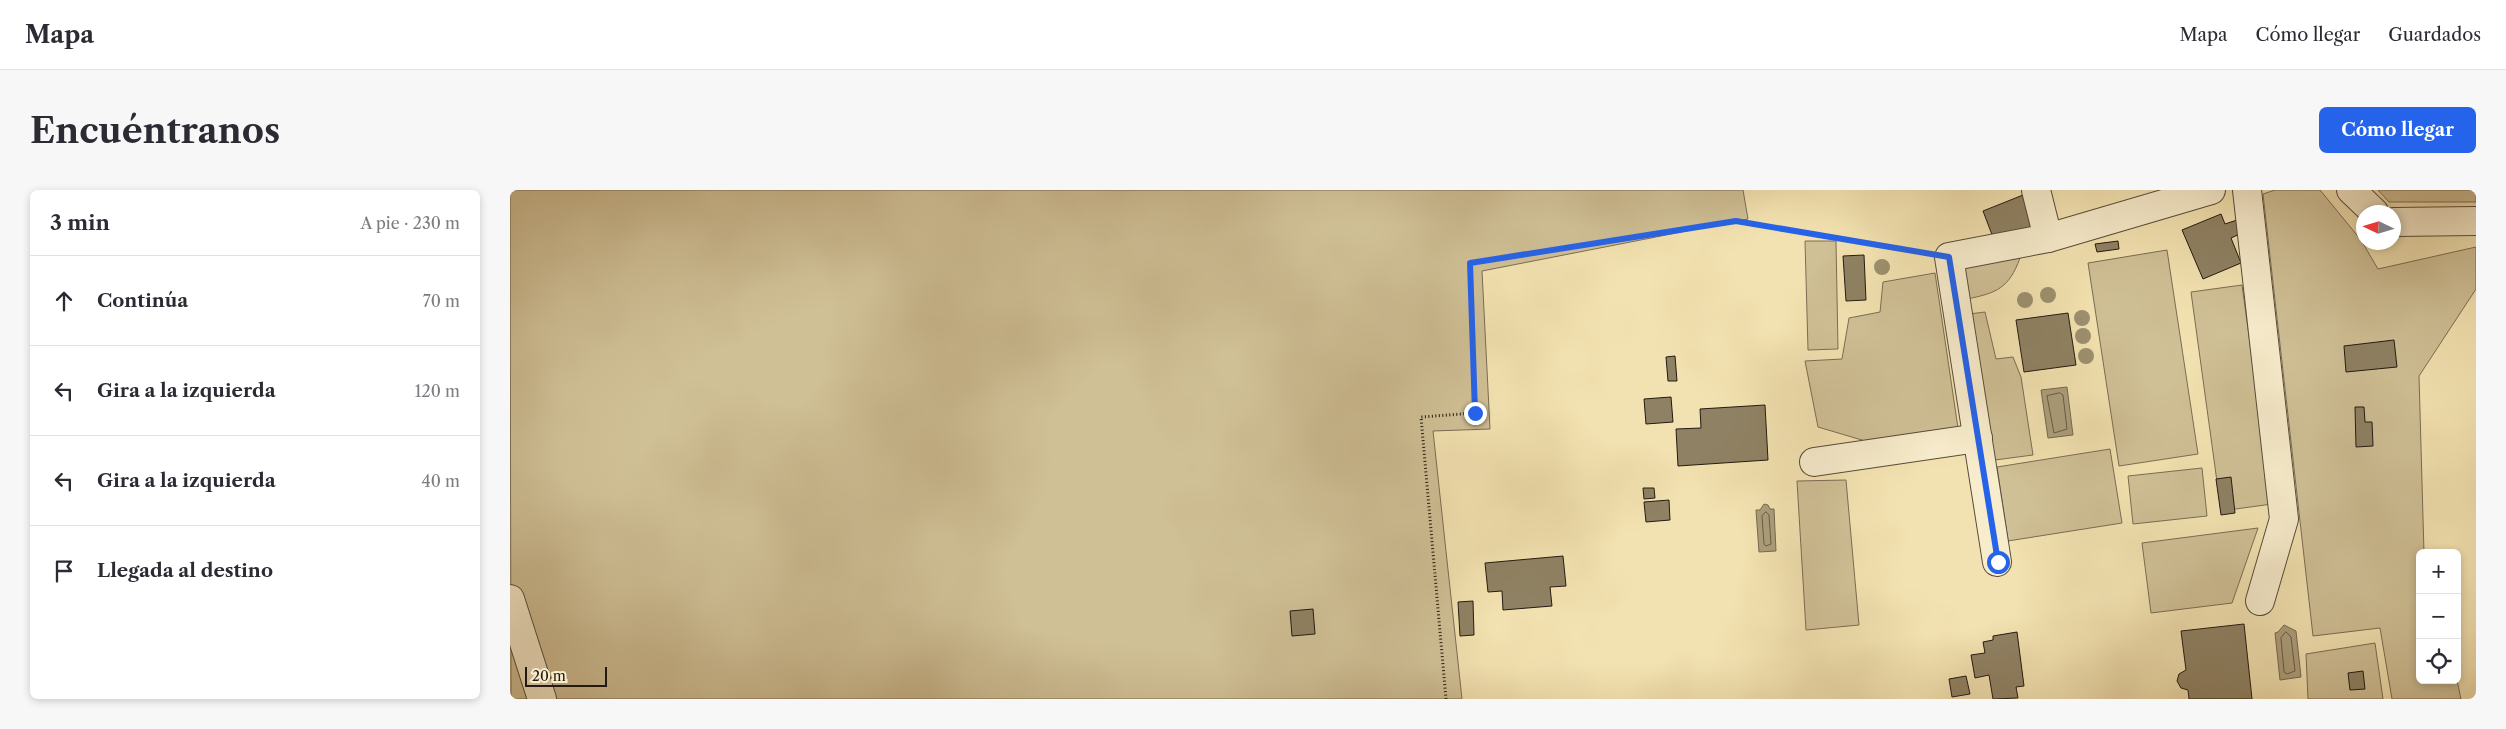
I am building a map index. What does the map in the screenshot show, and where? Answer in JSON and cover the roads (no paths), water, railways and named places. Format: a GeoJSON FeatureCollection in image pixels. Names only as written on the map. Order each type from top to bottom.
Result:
{"type":"FeatureCollection","features":[{"type":"Feature","properties":{"kind":"street"},"geometry":{"type":"LineString","coordinates":[[2036,190],[2048,238]]}},
{"type":"Feature","properties":{"kind":"street"},"geometry":{"type":"LineString","coordinates":[[1998,562],[1949,257],[2048,238],[2211,190]]}},
{"type":"Feature","properties":{"kind":"street"},"geometry":{"type":"LineString","coordinates":[[2247,190],[2284,519],[2260,601]]}},
{"type":"Feature","properties":{"kind":"street"},"geometry":{"type":"LineString","coordinates":[[2351,190],[2367,205]]}},
{"type":"Feature","properties":{"kind":"street"},"geometry":{"type":"LineString","coordinates":[[2401,222],[2476,221]]}},
{"type":"Feature","properties":{"kind":"street"},"geometry":{"type":"LineString","coordinates":[[1814,462],[1978,438]]}},
{"type":"Feature","properties":{"kind":"street"},"geometry":{"type":"LineString","coordinates":[[510,600],[542,699]]}},
{"type":"Feature","properties":{"kind":"water"},"geometry":{"type":"Polygon","coordinates":[[[2067,387],[2073,435],[2048,438],[2041,390],[2067,387]]]}},
{"type":"Feature","properties":{"kind":"water"},"geometry":{"type":"Polygon","coordinates":[[[1764,504],[1768,505],[1770,509],[1774,509],[1776,551],[1759,552],[1756,510],[1760,510],[1764,504]]]}},
{"type":"Feature","properties":{"kind":"water"},"geometry":{"type":"Polygon","coordinates":[[[2284,625],[2296,631],[2301,677],[2280,680],[2275,633],[2284,625]]]}}]}
